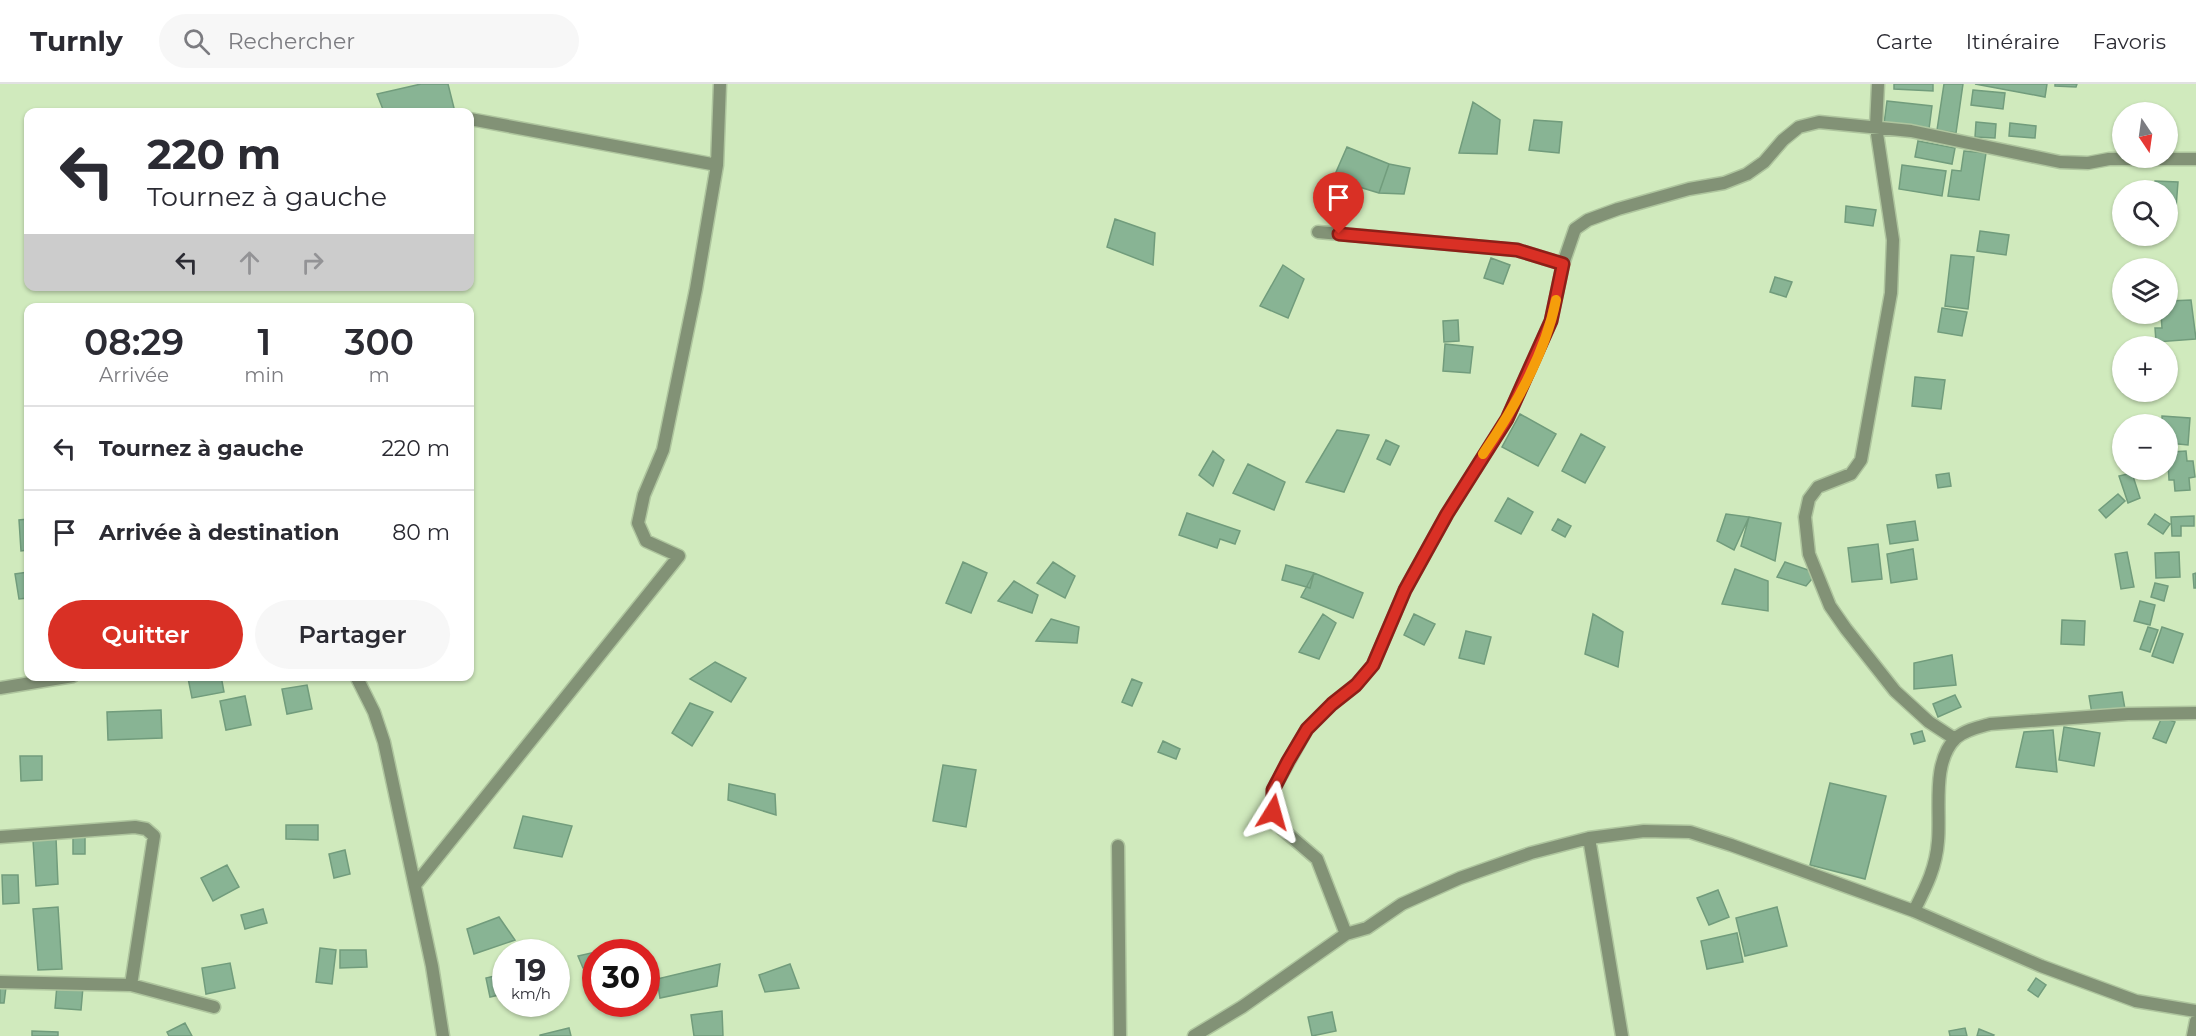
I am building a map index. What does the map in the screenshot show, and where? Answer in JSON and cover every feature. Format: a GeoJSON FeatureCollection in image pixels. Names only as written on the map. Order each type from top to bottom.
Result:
{"type":"FeatureCollection","features":[{"type":"Feature","properties":{"kind":"street"},"geometry":{"type":"LineString","coordinates":[[415,885],[679,555],[646,541],[638,523],[644,495],[663,450],[671,417],[717,165],[720,84]]}},
{"type":"Feature","properties":{"kind":"street"},"geometry":{"type":"LineString","coordinates":[[1878,84],[1876,127],[1893,240],[1891,293],[1861,460],[1851,474],[1818,487],[1809,499],[1805,517],[1806,539],[1809,554],[1830,606],[1846,629],[1896,690],[1929,722],[1955,738]]}},
{"type":"Feature","properties":{"kind":"street"},"geometry":{"type":"LineString","coordinates":[[474,119],[717,165]]}},
{"type":"Feature","properties":{"kind":"street"},"geometry":{"type":"LineString","coordinates":[[1346,934],[1317,859],[1281,828],[1273,812],[1273,790],[1307,729],[1332,704],[1356,685],[1373,665],[1405,590],[1522,389],[1551,321],[1563,264],[1575,229],[1588,220],[1618,209],[1689,189],[1724,183],[1747,174],[1764,162],[1783,140],[1799,127],[1819,122],[1911,130],[2060,162],[2088,163],[2109,159],[2196,159]]}},
{"type":"Feature","properties":{"kind":"street"},"geometry":{"type":"LineString","coordinates":[[1318,232],[1501,248],[1563,264]]}},
{"type":"Feature","properties":{"kind":"street"},"geometry":{"type":"LineString","coordinates":[[0,688],[43,681]]}},
{"type":"Feature","properties":{"kind":"street"},"geometry":{"type":"LineString","coordinates":[[358,681],[374,712],[384,742],[415,885],[443,1036]]}},
{"type":"Feature","properties":{"kind":"street"},"geometry":{"type":"LineString","coordinates":[[1914,911],[1933,874],[1938,840],[1938,807],[1943,761],[1955,738],[1969,730],[1990,724],[2128,714],[2196,713]]}},
{"type":"Feature","properties":{"kind":"street"},"geometry":{"type":"LineString","coordinates":[[0,837],[135,827],[146,829],[154,836],[131,985]]}},
{"type":"Feature","properties":{"kind":"street"},"geometry":{"type":"LineString","coordinates":[[1194,1036],[1242,1007],[1346,934],[1367,928],[1402,904],[1460,878],[1531,853],[1589,838],[1644,831],[1690,832],[1783,862],[1914,911],[2041,966],[2115,993],[2136,1000],[2196,1011]]}},
{"type":"Feature","properties":{"kind":"street"},"geometry":{"type":"LineString","coordinates":[[1589,838],[1622,1036]]}},
{"type":"Feature","properties":{"kind":"street"},"geometry":{"type":"LineString","coordinates":[[1118,846],[1120,1036]]}},
{"type":"Feature","properties":{"kind":"street"},"geometry":{"type":"LineString","coordinates":[[0,982],[131,985],[214,1007]]}},
{"type":"Feature","properties":{"kind":"street"},"geometry":{"type":"LineString","coordinates":[[2193,1036],[2196,1021]]}},
{"type":"Feature","properties":{"kind":"building"},"geometry":{"type":"Polygon","coordinates":[[[421,84],[448,84],[454,108],[382,108],[377,94],[421,84]]]}},
{"type":"Feature","properties":{"kind":"building"},"geometry":{"type":"Polygon","coordinates":[[[1894,84],[1933,84],[1933,91],[1894,89],[1894,84]]]}},
{"type":"Feature","properties":{"kind":"building"},"geometry":{"type":"Polygon","coordinates":[[[1944,84],[1963,84],[1956,133],[1937,130],[1944,84]]]}},
{"type":"Feature","properties":{"kind":"building"},"geometry":{"type":"Polygon","coordinates":[[[1975,84],[2047,84],[2045,97],[1975,84]]]}},
{"type":"Feature","properties":{"kind":"building"},"geometry":{"type":"Polygon","coordinates":[[[2055,84],[2077,84],[2076,87],[2055,86],[2055,84]]]}},
{"type":"Feature","properties":{"kind":"building"},"geometry":{"type":"Polygon","coordinates":[[[1973,90],[2005,93],[2003,109],[1971,105],[1973,90]]]}},
{"type":"Feature","properties":{"kind":"building"},"geometry":{"type":"Polygon","coordinates":[[[1887,101],[1932,106],[1929,129],[1884,124],[1887,101]]]}},
{"type":"Feature","properties":{"kind":"building"},"geometry":{"type":"Polygon","coordinates":[[[1473,102],[1500,120],[1497,154],[1459,153],[1473,102]]]}},
{"type":"Feature","properties":{"kind":"building"},"geometry":{"type":"Polygon","coordinates":[[[1534,120],[1562,122],[1559,153],[1529,150],[1534,120]]]}},
{"type":"Feature","properties":{"kind":"building"},"geometry":{"type":"Polygon","coordinates":[[[1976,122],[1996,124],[1995,138],[1975,137],[1976,122]]]}},
{"type":"Feature","properties":{"kind":"building"},"geometry":{"type":"Polygon","coordinates":[[[2010,123],[2036,126],[2035,138],[2009,136],[2010,123]]]}},
{"type":"Feature","properties":{"kind":"building"},"geometry":{"type":"Polygon","coordinates":[[[1918,141],[1955,148],[1952,164],[1915,157],[1918,141]]]}},
{"type":"Feature","properties":{"kind":"building"},"geometry":{"type":"Polygon","coordinates":[[[1347,147],[1389,164],[1379,193],[1333,179],[1347,147]]]}},
{"type":"Feature","properties":{"kind":"building"},"geometry":{"type":"Polygon","coordinates":[[[1964,151],[1986,153],[1979,200],[1948,196],[1952,170],[1961,171],[1964,151]]]}},
{"type":"Feature","properties":{"kind":"building"},"geometry":{"type":"Polygon","coordinates":[[[1389,164],[1410,168],[1404,194],[1379,193],[1389,164]]]}},
{"type":"Feature","properties":{"kind":"building"},"geometry":{"type":"Polygon","coordinates":[[[1902,165],[1946,171],[1942,196],[1899,189],[1902,165]]]}},
{"type":"Feature","properties":{"kind":"building"},"geometry":{"type":"Polygon","coordinates":[[[1846,206],[1876,210],[1873,226],[1845,222],[1846,206]]]}},
{"type":"Feature","properties":{"kind":"building"},"geometry":{"type":"Polygon","coordinates":[[[1115,219],[1155,233],[1153,265],[1107,247],[1115,219]]]}},
{"type":"Feature","properties":{"kind":"building"},"geometry":{"type":"Polygon","coordinates":[[[1980,231],[2009,235],[2006,255],[1977,251],[1980,231]]]}},
{"type":"Feature","properties":{"kind":"building"},"geometry":{"type":"Polygon","coordinates":[[[1951,255],[1974,257],[1968,309],[1945,306],[1951,255]]]}},
{"type":"Feature","properties":{"kind":"building"},"geometry":{"type":"Polygon","coordinates":[[[1491,258],[1510,265],[1503,284],[1484,278],[1491,258]]]}},
{"type":"Feature","properties":{"kind":"building"},"geometry":{"type":"Polygon","coordinates":[[[1283,265],[1304,279],[1288,318],[1260,306],[1283,265]]]}},
{"type":"Feature","properties":{"kind":"building"},"geometry":{"type":"Polygon","coordinates":[[[1775,277],[1792,282],[1786,297],[1770,292],[1775,277]]]}},
{"type":"Feature","properties":{"kind":"building"},"geometry":{"type":"Polygon","coordinates":[[[2191,300],[2196,339],[2178,340],[2178,336],[2156,336],[2155,328],[2162,328],[2162,324],[2178,324],[2178,301],[2191,300]]]}},
{"type":"Feature","properties":{"kind":"building"},"geometry":{"type":"Polygon","coordinates":[[[1942,308],[1967,312],[1962,336],[1938,332],[1942,308]]]}},
{"type":"Feature","properties":{"kind":"building"},"geometry":{"type":"Polygon","coordinates":[[[1458,320],[1459,341],[1444,342],[1443,321],[1458,320]]]}},
{"type":"Feature","properties":{"kind":"building"},"geometry":{"type":"Polygon","coordinates":[[[1445,344],[1473,347],[1470,373],[1443,371],[1445,344]]]}},
{"type":"Feature","properties":{"kind":"building"},"geometry":{"type":"Polygon","coordinates":[[[1915,377],[1945,380],[1941,409],[1912,406],[1915,377]]]}},
{"type":"Feature","properties":{"kind":"building"},"geometry":{"type":"Polygon","coordinates":[[[1520,414],[1556,434],[1538,466],[1502,447],[1520,414]]]}},
{"type":"Feature","properties":{"kind":"building"},"geometry":{"type":"Polygon","coordinates":[[[2178,417],[2190,418],[2188,445],[2178,444],[2178,417]]]}},
{"type":"Feature","properties":{"kind":"building"},"geometry":{"type":"Polygon","coordinates":[[[1337,430],[1369,435],[1344,492],[1306,482],[1337,430]]]}},
{"type":"Feature","properties":{"kind":"building"},"geometry":{"type":"Polygon","coordinates":[[[1581,434],[1605,447],[1585,483],[1562,471],[1581,434]]]}},
{"type":"Feature","properties":{"kind":"building"},"geometry":{"type":"Polygon","coordinates":[[[1386,440],[1399,446],[1390,465],[1377,459],[1386,440]]]}},
{"type":"Feature","properties":{"kind":"building"},"geometry":{"type":"Polygon","coordinates":[[[1213,451],[1224,460],[1213,486],[1199,475],[1213,451]]]}},
{"type":"Feature","properties":{"kind":"building"},"geometry":{"type":"Polygon","coordinates":[[[2186,451],[2187,461],[2193,461],[2195,477],[2189,478],[2190,490],[2175,491],[2174,480],[2178,480],[2178,452],[2186,451]]]}},
{"type":"Feature","properties":{"kind":"building"},"geometry":{"type":"Polygon","coordinates":[[[1248,464],[1285,482],[1274,510],[1233,493],[1248,464]]]}},
{"type":"Feature","properties":{"kind":"building"},"geometry":{"type":"Polygon","coordinates":[[[1949,473],[1951,486],[1938,488],[1936,475],[1949,473]]]}},
{"type":"Feature","properties":{"kind":"building"},"geometry":{"type":"Polygon","coordinates":[[[2120,480],[2134,480],[2140,498],[2128,503],[2120,480]]]}},
{"type":"Feature","properties":{"kind":"building"},"geometry":{"type":"Polygon","coordinates":[[[2118,494],[2125,501],[2106,518],[2099,510],[2118,494]]]}},
{"type":"Feature","properties":{"kind":"building"},"geometry":{"type":"Polygon","coordinates":[[[1508,498],[1533,512],[1521,534],[1495,521],[1508,498]]]}},
{"type":"Feature","properties":{"kind":"building"},"geometry":{"type":"Polygon","coordinates":[[[1187,513],[1240,531],[1235,544],[1220,539],[1217,548],[1179,535],[1187,513]]]}},
{"type":"Feature","properties":{"kind":"building"},"geometry":{"type":"Polygon","coordinates":[[[1726,514],[1749,517],[1734,550],[1717,541],[1726,514]]]}},
{"type":"Feature","properties":{"kind":"building"},"geometry":{"type":"Polygon","coordinates":[[[2155,514],[2170,524],[2163,534],[2148,524],[2155,514]]]}},
{"type":"Feature","properties":{"kind":"building"},"geometry":{"type":"Polygon","coordinates":[[[2194,516],[2194,526],[2181,526],[2181,536],[2172,536],[2171,517],[2194,516]]]}},
{"type":"Feature","properties":{"kind":"building"},"geometry":{"type":"Polygon","coordinates":[[[1749,517],[1781,523],[1775,561],[1741,546],[1749,517]]]}},
{"type":"Feature","properties":{"kind":"building"},"geometry":{"type":"Polygon","coordinates":[[[24,519],[24,551],[21,551],[19,520],[24,519]]]}},
{"type":"Feature","properties":{"kind":"building"},"geometry":{"type":"Polygon","coordinates":[[[1558,519],[1571,526],[1565,537],[1552,530],[1558,519]]]}},
{"type":"Feature","properties":{"kind":"building"},"geometry":{"type":"Polygon","coordinates":[[[1915,521],[1918,540],[1890,544],[1887,525],[1915,521]]]}},
{"type":"Feature","properties":{"kind":"building"},"geometry":{"type":"Polygon","coordinates":[[[1878,544],[1882,579],[1852,582],[1848,548],[1878,544]]]}},
{"type":"Feature","properties":{"kind":"building"},"geometry":{"type":"Polygon","coordinates":[[[1913,549],[1917,579],[1891,583],[1887,554],[1913,549]]]}},
{"type":"Feature","properties":{"kind":"building"},"geometry":{"type":"Polygon","coordinates":[[[2127,552],[2134,587],[2121,589],[2115,554],[2127,552]]]}},
{"type":"Feature","properties":{"kind":"building"},"geometry":{"type":"Polygon","coordinates":[[[2179,552],[2180,577],[2156,578],[2155,553],[2179,552]]]}},
{"type":"Feature","properties":{"kind":"building"},"geometry":{"type":"Polygon","coordinates":[[[963,562],[987,573],[971,613],[946,603],[963,562]]]}},
{"type":"Feature","properties":{"kind":"building"},"geometry":{"type":"Polygon","coordinates":[[[1053,562],[1075,576],[1065,598],[1037,583],[1053,562]]]}},
{"type":"Feature","properties":{"kind":"building"},"geometry":{"type":"Polygon","coordinates":[[[1785,562],[1817,573],[1806,586],[1777,577],[1785,562]]]}},
{"type":"Feature","properties":{"kind":"building"},"geometry":{"type":"Polygon","coordinates":[[[1286,565],[1314,573],[1310,588],[1282,580],[1286,565]]]}},
{"type":"Feature","properties":{"kind":"building"},"geometry":{"type":"Polygon","coordinates":[[[1735,569],[1768,581],[1768,611],[1722,604],[1735,569]]]}},
{"type":"Feature","properties":{"kind":"building"},"geometry":{"type":"Polygon","coordinates":[[[24,573],[24,598],[19,599],[15,574],[24,573]]]}},
{"type":"Feature","properties":{"kind":"building"},"geometry":{"type":"Polygon","coordinates":[[[1314,573],[1363,593],[1353,618],[1301,597],[1314,573]]]}},
{"type":"Feature","properties":{"kind":"building"},"geometry":{"type":"Polygon","coordinates":[[[2196,573],[2196,588],[2194,588],[2193,574],[2196,573]]]}},
{"type":"Feature","properties":{"kind":"building"},"geometry":{"type":"Polygon","coordinates":[[[1014,581],[1038,595],[1032,613],[998,601],[1014,581]]]}},
{"type":"Feature","properties":{"kind":"building"},"geometry":{"type":"Polygon","coordinates":[[[2155,583],[2168,586],[2164,601],[2151,597],[2155,583]]]}},
{"type":"Feature","properties":{"kind":"building"},"geometry":{"type":"Polygon","coordinates":[[[2140,601],[2155,605],[2150,625],[2134,621],[2140,601]]]}},
{"type":"Feature","properties":{"kind":"building"},"geometry":{"type":"Polygon","coordinates":[[[1323,614],[1336,623],[1319,659],[1299,652],[1323,614]]]}},
{"type":"Feature","properties":{"kind":"building"},"geometry":{"type":"Polygon","coordinates":[[[1414,614],[1435,624],[1424,645],[1404,635],[1414,614]]]}},
{"type":"Feature","properties":{"kind":"building"},"geometry":{"type":"Polygon","coordinates":[[[1593,614],[1623,632],[1618,667],[1585,654],[1593,614]]]}},
{"type":"Feature","properties":{"kind":"building"},"geometry":{"type":"Polygon","coordinates":[[[1051,619],[1079,627],[1077,643],[1036,641],[1051,619]]]}},
{"type":"Feature","properties":{"kind":"building"},"geometry":{"type":"Polygon","coordinates":[[[2062,620],[2085,621],[2084,645],[2061,644],[2062,620]]]}},
{"type":"Feature","properties":{"kind":"building"},"geometry":{"type":"Polygon","coordinates":[[[2148,627],[2158,630],[2150,652],[2140,649],[2148,627]]]}},
{"type":"Feature","properties":{"kind":"building"},"geometry":{"type":"Polygon","coordinates":[[[2162,627],[2183,634],[2173,663],[2152,656],[2162,627]]]}},
{"type":"Feature","properties":{"kind":"building"},"geometry":{"type":"Polygon","coordinates":[[[1466,631],[1491,637],[1484,664],[1459,658],[1466,631]]]}},
{"type":"Feature","properties":{"kind":"building"},"geometry":{"type":"Polygon","coordinates":[[[1952,655],[1956,685],[1914,689],[1914,663],[1952,655]]]}},
{"type":"Feature","properties":{"kind":"building"},"geometry":{"type":"Polygon","coordinates":[[[715,662],[746,678],[731,702],[690,679],[715,662]]]}},
{"type":"Feature","properties":{"kind":"building"},"geometry":{"type":"Polygon","coordinates":[[[1132,679],[1142,683],[1132,706],[1122,702],[1132,679]]]}},
{"type":"Feature","properties":{"kind":"building"},"geometry":{"type":"Polygon","coordinates":[[[189,681],[222,681],[224,692],[192,698],[189,681]]]}},
{"type":"Feature","properties":{"kind":"building"},"geometry":{"type":"Polygon","coordinates":[[[307,685],[312,709],[287,714],[282,689],[307,685]]]}},
{"type":"Feature","properties":{"kind":"building"},"geometry":{"type":"Polygon","coordinates":[[[2122,692],[2125,709],[2092,714],[2089,696],[2122,692]]]}},
{"type":"Feature","properties":{"kind":"building"},"geometry":{"type":"Polygon","coordinates":[[[1955,695],[1961,707],[1938,717],[1933,704],[1955,695]]]}},
{"type":"Feature","properties":{"kind":"building"},"geometry":{"type":"Polygon","coordinates":[[[245,696],[251,725],[226,730],[220,701],[245,696]]]}},
{"type":"Feature","properties":{"kind":"building"},"geometry":{"type":"Polygon","coordinates":[[[690,703],[713,712],[692,746],[672,733],[690,703]]]}},
{"type":"Feature","properties":{"kind":"building"},"geometry":{"type":"Polygon","coordinates":[[[161,710],[162,738],[108,740],[107,712],[161,710]]]}},
{"type":"Feature","properties":{"kind":"building"},"geometry":{"type":"Polygon","coordinates":[[[2162,717],[2175,722],[2166,743],[2153,738],[2162,717]]]}},
{"type":"Feature","properties":{"kind":"building"},"geometry":{"type":"Polygon","coordinates":[[[2064,727],[2100,733],[2094,766],[2059,760],[2064,727]]]}},
{"type":"Feature","properties":{"kind":"building"},"geometry":{"type":"Polygon","coordinates":[[[2053,730],[2057,772],[2016,767],[2024,732],[2053,730]]]}},
{"type":"Feature","properties":{"kind":"building"},"geometry":{"type":"Polygon","coordinates":[[[1922,731],[1925,741],[1914,744],[1911,734],[1922,731]]]}},
{"type":"Feature","properties":{"kind":"building"},"geometry":{"type":"Polygon","coordinates":[[[1163,741],[1180,749],[1176,759],[1158,752],[1163,741]]]}},
{"type":"Feature","properties":{"kind":"building"},"geometry":{"type":"Polygon","coordinates":[[[20,756],[42,756],[42,780],[21,781],[20,756]]]}},
{"type":"Feature","properties":{"kind":"building"},"geometry":{"type":"Polygon","coordinates":[[[943,765],[976,770],[966,827],[933,821],[943,765]]]}},
{"type":"Feature","properties":{"kind":"building"},"geometry":{"type":"Polygon","coordinates":[[[1830,783],[1886,796],[1865,879],[1810,865],[1830,783]]]}},
{"type":"Feature","properties":{"kind":"building"},"geometry":{"type":"Polygon","coordinates":[[[729,784],[775,794],[776,815],[728,800],[729,784]]]}},
{"type":"Feature","properties":{"kind":"building"},"geometry":{"type":"Polygon","coordinates":[[[523,816],[572,826],[562,857],[514,848],[523,816]]]}},
{"type":"Feature","properties":{"kind":"building"},"geometry":{"type":"Polygon","coordinates":[[[286,825],[318,825],[318,840],[286,839],[286,825]]]}},
{"type":"Feature","properties":{"kind":"building"},"geometry":{"type":"Polygon","coordinates":[[[85,834],[85,854],[73,854],[73,835],[85,834]]]}},
{"type":"Feature","properties":{"kind":"building"},"geometry":{"type":"Polygon","coordinates":[[[56,838],[58,884],[36,886],[33,840],[56,838]]]}},
{"type":"Feature","properties":{"kind":"building"},"geometry":{"type":"Polygon","coordinates":[[[345,850],[350,874],[334,878],[329,854],[345,850]]]}},
{"type":"Feature","properties":{"kind":"building"},"geometry":{"type":"Polygon","coordinates":[[[227,865],[239,887],[213,901],[201,878],[227,865]]]}},
{"type":"Feature","properties":{"kind":"building"},"geometry":{"type":"Polygon","coordinates":[[[2,875],[18,875],[19,903],[3,904],[2,875]]]}},
{"type":"Feature","properties":{"kind":"building"},"geometry":{"type":"Polygon","coordinates":[[[1718,890],[1729,917],[1709,925],[1697,898],[1718,890]]]}},
{"type":"Feature","properties":{"kind":"building"},"geometry":{"type":"Polygon","coordinates":[[[58,907],[62,969],[38,970],[33,909],[58,907]]]}},
{"type":"Feature","properties":{"kind":"building"},"geometry":{"type":"Polygon","coordinates":[[[1777,907],[1787,946],[1745,956],[1736,918],[1777,907]]]}},
{"type":"Feature","properties":{"kind":"building"},"geometry":{"type":"Polygon","coordinates":[[[263,909],[267,923],[245,929],[241,915],[263,909]]]}},
{"type":"Feature","properties":{"kind":"building"},"geometry":{"type":"Polygon","coordinates":[[[499,917],[514,939],[492,939],[492,948],[474,954],[467,929],[499,917]]]}},
{"type":"Feature","properties":{"kind":"building"},"geometry":{"type":"Polygon","coordinates":[[[1737,933],[1743,962],[1707,969],[1701,941],[1737,933]]]}},
{"type":"Feature","properties":{"kind":"building"},"geometry":{"type":"Polygon","coordinates":[[[320,948],[336,950],[332,984],[316,982],[320,948]]]}},
{"type":"Feature","properties":{"kind":"building"},"geometry":{"type":"Polygon","coordinates":[[[340,950],[366,950],[367,967],[340,968],[340,950]]]}},
{"type":"Feature","properties":{"kind":"building"},"geometry":{"type":"Polygon","coordinates":[[[230,963],[235,988],[206,994],[202,968],[230,963]]]}},
{"type":"Feature","properties":{"kind":"building"},"geometry":{"type":"Polygon","coordinates":[[[720,964],[717,986],[660,998],[660,978],[720,964]]]}},
{"type":"Feature","properties":{"kind":"building"},"geometry":{"type":"Polygon","coordinates":[[[790,964],[799,988],[765,992],[759,975],[790,964]]]}},
{"type":"Feature","properties":{"kind":"building"},"geometry":{"type":"Polygon","coordinates":[[[492,977],[492,997],[490,997],[486,978],[492,977]]]}},
{"type":"Feature","properties":{"kind":"building"},"geometry":{"type":"Polygon","coordinates":[[[2036,978],[2046,985],[2038,997],[2028,990],[2036,978]]]}},
{"type":"Feature","properties":{"kind":"building"},"geometry":{"type":"Polygon","coordinates":[[[57,985],[83,987],[81,1010],[55,1008],[57,985]]]}},
{"type":"Feature","properties":{"kind":"building"},"geometry":{"type":"Polygon","coordinates":[[[0,987],[6,987],[4,1003],[0,1003],[0,987]]]}},
{"type":"Feature","properties":{"kind":"building"},"geometry":{"type":"Polygon","coordinates":[[[722,1011],[723,1036],[694,1036],[691,1015],[722,1011]]]}},
{"type":"Feature","properties":{"kind":"building"},"geometry":{"type":"Polygon","coordinates":[[[1332,1012],[1336,1031],[1312,1036],[1308,1017],[1332,1012]]]}},
{"type":"Feature","properties":{"kind":"building"},"geometry":{"type":"Polygon","coordinates":[[[185,1023],[192,1036],[169,1036],[167,1032],[185,1023]]]}},
{"type":"Feature","properties":{"kind":"building"},"geometry":{"type":"Polygon","coordinates":[[[569,1028],[571,1036],[540,1036],[540,1035],[569,1028]]]}},
{"type":"Feature","properties":{"kind":"building"},"geometry":{"type":"Polygon","coordinates":[[[1965,1028],[1967,1036],[1950,1036],[1949,1031],[1965,1028]]]}},
{"type":"Feature","properties":{"kind":"building"},"geometry":{"type":"Polygon","coordinates":[[[1979,1029],[1994,1035],[1977,1036],[1979,1029]]]}},
{"type":"Feature","properties":{"kind":"building"},"geometry":{"type":"Polygon","coordinates":[[[32,1031],[58,1032],[58,1036],[32,1036],[32,1031]]]}},
{"type":"Feature","properties":{"kind":"slow traffic"},"geometry":{"type":"LineString","coordinates":[[1483,454],[1507,419],[1522,389],[1551,321],[1556,300]]}},
{"type":"Feature","properties":{"kind":"route"},"geometry":{"type":"LineString","coordinates":[[1273,812],[1273,790],[1307,729],[1332,704],[1356,685],[1373,665],[1405,590],[1447,514],[1507,419],[1551,321],[1563,264],[1517,250],[1339,234]]}}]}
